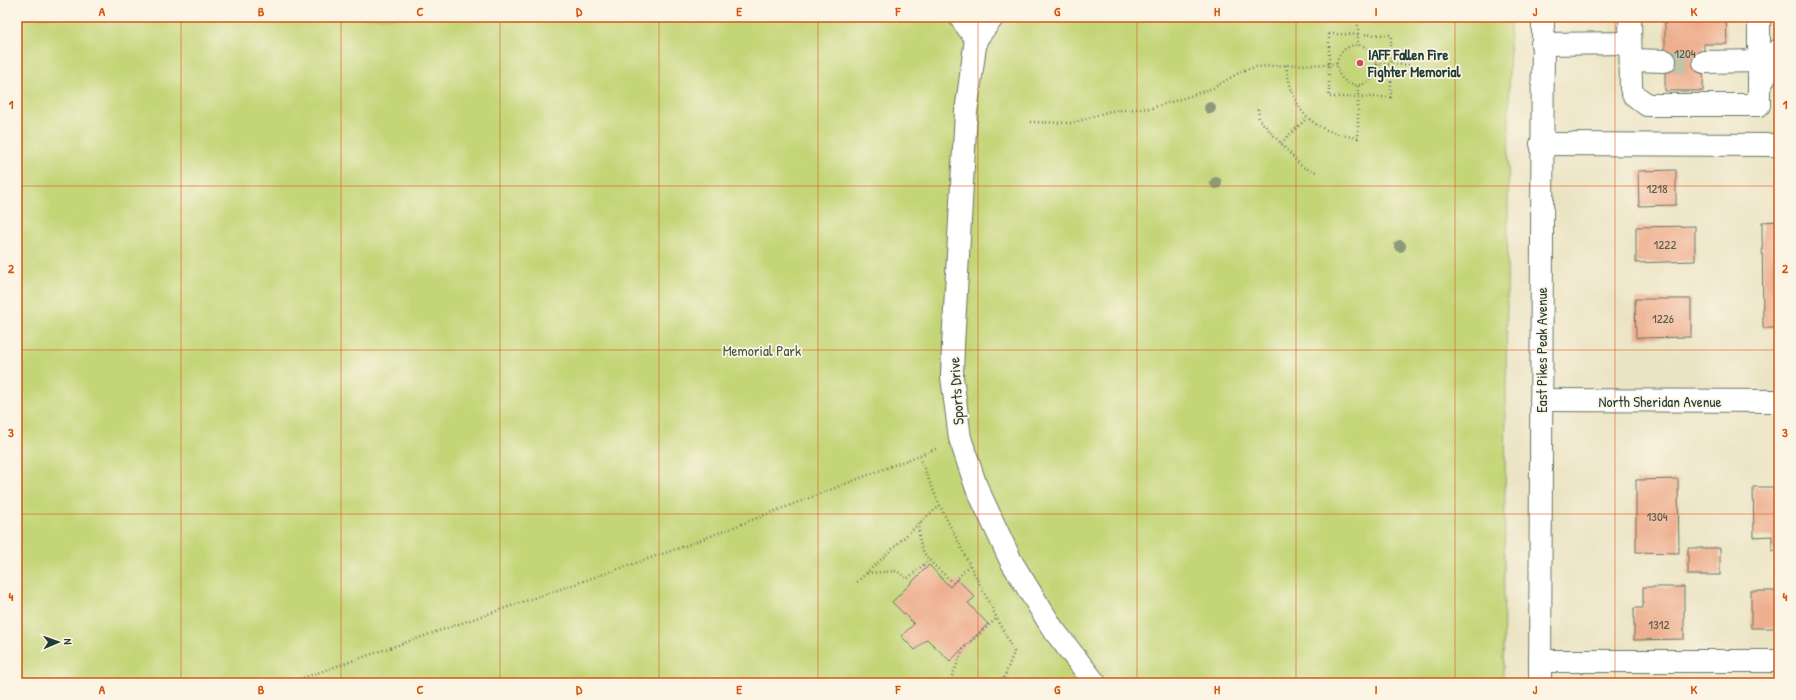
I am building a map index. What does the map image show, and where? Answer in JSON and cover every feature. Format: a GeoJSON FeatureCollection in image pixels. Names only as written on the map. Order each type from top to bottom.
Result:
{"type":"FeatureCollection","features":[{"type":"Feature","properties":{"kind":"street"},"geometry":{"type":"LineString","coordinates":[[960,17],[976,39]]}},
{"type":"Feature","properties":{"kind":"street","name":"Sports Drive"},"geometry":{"type":"LineString","coordinates":[[993,17],[976,39],[966,112],[952,377],[960,438],[976,486],[1011,561],[1053,630],[1095,683]]}},
{"type":"Feature","properties":{"kind":"street","name":"East Pikes Peak Avenue"},"geometry":{"type":"LineString","coordinates":[[1540,683],[1542,17]]}},
{"type":"Feature","properties":{"kind":"street"},"geometry":{"type":"LineString","coordinates":[[1630,17],[1630,52],[1633,94],[1647,105],[1759,105],[1759,17]]}},
{"type":"Feature","properties":{"kind":"street"},"geometry":{"type":"LineString","coordinates":[[1542,44],[1630,52],[1665,61]]}},
{"type":"Feature","properties":{"kind":"street"},"geometry":{"type":"LineString","coordinates":[[1759,87],[1779,50]]}},
{"type":"Feature","properties":{"kind":"street"},"geometry":{"type":"LineString","coordinates":[[1704,62],[1759,61]]}},
{"type":"Feature","properties":{"kind":"street"},"geometry":{"type":"LineString","coordinates":[[1541,144],[1779,145]]}},
{"type":"Feature","properties":{"kind":"street","name":"North Sheridan Avenue"},"geometry":{"type":"LineString","coordinates":[[1541,400],[1779,401]]}},
{"type":"Feature","properties":{"kind":"street"},"geometry":{"type":"LineString","coordinates":[[1540,661],[1779,661]]}},
{"type":"Feature","properties":{"kind":"path"},"geometry":{"type":"LineString","coordinates":[[1358,17],[1358,45]]}},
{"type":"Feature","properties":{"kind":"path"},"geometry":{"type":"LineString","coordinates":[[1329,34],[1391,35],[1391,97],[1329,97],[1328,64],[1329,34]]}},
{"type":"Feature","properties":{"kind":"path"},"geometry":{"type":"LineString","coordinates":[[1353,45],[1358,45],[1371,51],[1374,55],[1376,64],[1371,78],[1367,82],[1358,85],[1347,83],[1343,79],[1337,70],[1337,64],[1343,50],[1353,45]]}},
{"type":"Feature","properties":{"kind":"path"},"geometry":{"type":"LineString","coordinates":[[1030,122],[1072,123],[1110,111],[1151,108],[1213,88],[1242,71],[1255,67],[1286,64],[1337,64]]}},
{"type":"Feature","properties":{"kind":"path"},"geometry":{"type":"LineString","coordinates":[[1286,64],[1289,87],[1297,104],[1307,118],[1325,129],[1342,136],[1358,138],[1358,85]]}},
{"type":"Feature","properties":{"kind":"path"},"geometry":{"type":"LineString","coordinates":[[1376,64],[1410,65]]}},
{"type":"Feature","properties":{"kind":"path"},"geometry":{"type":"LineString","coordinates":[[1258,109],[1259,119],[1302,167],[1316,172]]}},
{"type":"Feature","properties":{"kind":"path"},"geometry":{"type":"LineString","coordinates":[[1281,143],[1307,118]]}},
{"type":"Feature","properties":{"kind":"path"},"geometry":{"type":"LineString","coordinates":[[288,683],[685,546],[919,457],[960,438]]}},
{"type":"Feature","properties":{"kind":"path"},"geometry":{"type":"LineString","coordinates":[[919,457],[940,506],[1014,652],[1002,683]]}},
{"type":"Feature","properties":{"kind":"path"},"geometry":{"type":"LineString","coordinates":[[857,582],[940,506]]}},
{"type":"Feature","properties":{"kind":"path"},"geometry":{"type":"LineString","coordinates":[[920,523],[918,533],[920,545],[929,560],[954,583],[969,565]]}},
{"type":"Feature","properties":{"kind":"path"},"geometry":{"type":"LineString","coordinates":[[866,573],[897,571],[907,578],[929,560]]}},
{"type":"Feature","properties":{"kind":"path"},"geometry":{"type":"LineString","coordinates":[[952,676],[964,648],[997,618]]}},
{"type":"Feature","properties":{"kind":"green space","name":"Memorial Park"},"geometry":{"type":"Polygon","coordinates":[[[17,17],[1510,17],[1503,683],[17,683],[17,17]]]}},
{"type":"Feature","properties":{"kind":"building"},"geometry":{"type":"Polygon","coordinates":[[[1665,17],[1726,17],[1727,44],[1704,44],[1703,91],[1665,91],[1665,17]]]}},
{"type":"Feature","properties":{"kind":"building"},"geometry":{"type":"Polygon","coordinates":[[[1769,17],[1779,17],[1779,42],[1769,42],[1769,17]]]}},
{"type":"Feature","properties":{"kind":"building"},"geometry":{"type":"Polygon","coordinates":[[[1676,170],[1676,205],[1639,206],[1638,171],[1676,170]]]}},
{"type":"Feature","properties":{"kind":"building"},"geometry":{"type":"Polygon","coordinates":[[[1779,221],[1779,328],[1763,328],[1762,222],[1779,221]]]}},
{"type":"Feature","properties":{"kind":"building"},"geometry":{"type":"Polygon","coordinates":[[[1695,226],[1695,261],[1636,263],[1636,227],[1695,226]]]}},
{"type":"Feature","properties":{"kind":"building"},"geometry":{"type":"Polygon","coordinates":[[[1635,299],[1691,299],[1691,337],[1636,338],[1635,299]]]}},
{"type":"Feature","properties":{"kind":"building"},"geometry":{"type":"Polygon","coordinates":[[[1678,479],[1679,553],[1636,552],[1636,480],[1678,479]]]}},
{"type":"Feature","properties":{"kind":"building"},"geometry":{"type":"Polygon","coordinates":[[[1753,487],[1773,487],[1773,491],[1779,490],[1779,551],[1772,551],[1772,536],[1754,537],[1753,487]]]}},
{"type":"Feature","properties":{"kind":"building"},"geometry":{"type":"Polygon","coordinates":[[[1688,548],[1720,548],[1720,575],[1688,575],[1688,548]]]}},
{"type":"Feature","properties":{"kind":"building"},"geometry":{"type":"Polygon","coordinates":[[[929,565],[950,587],[957,579],[975,597],[968,603],[988,624],[950,661],[927,639],[915,650],[901,636],[914,624],[892,602],[929,565]]]}},
{"type":"Feature","properties":{"kind":"building"},"geometry":{"type":"Polygon","coordinates":[[[1643,587],[1684,587],[1684,639],[1634,640],[1634,608],[1643,608],[1643,587]]]}},
{"type":"Feature","properties":{"kind":"building"},"geometry":{"type":"Polygon","coordinates":[[[1751,591],[1779,591],[1779,628],[1751,628],[1751,591]]]}},
{"type":"Feature","properties":{"kind":"building"},"geometry":{"type":"Polygon","coordinates":[[[1677,680],[1677,683],[1632,683],[1632,681],[1677,680]]]}},
{"type":"Feature","properties":{"kind":"tunnel"},"geometry":{"type":"LineString","coordinates":[[1665,61],[1704,62]]}},
{"type":"Feature","properties":{"kind":"place","name":"IAFF Fallen Fire Fighter Memorial"},"geometry":{"type":"Point","coordinates":[1360,63]}}]}
